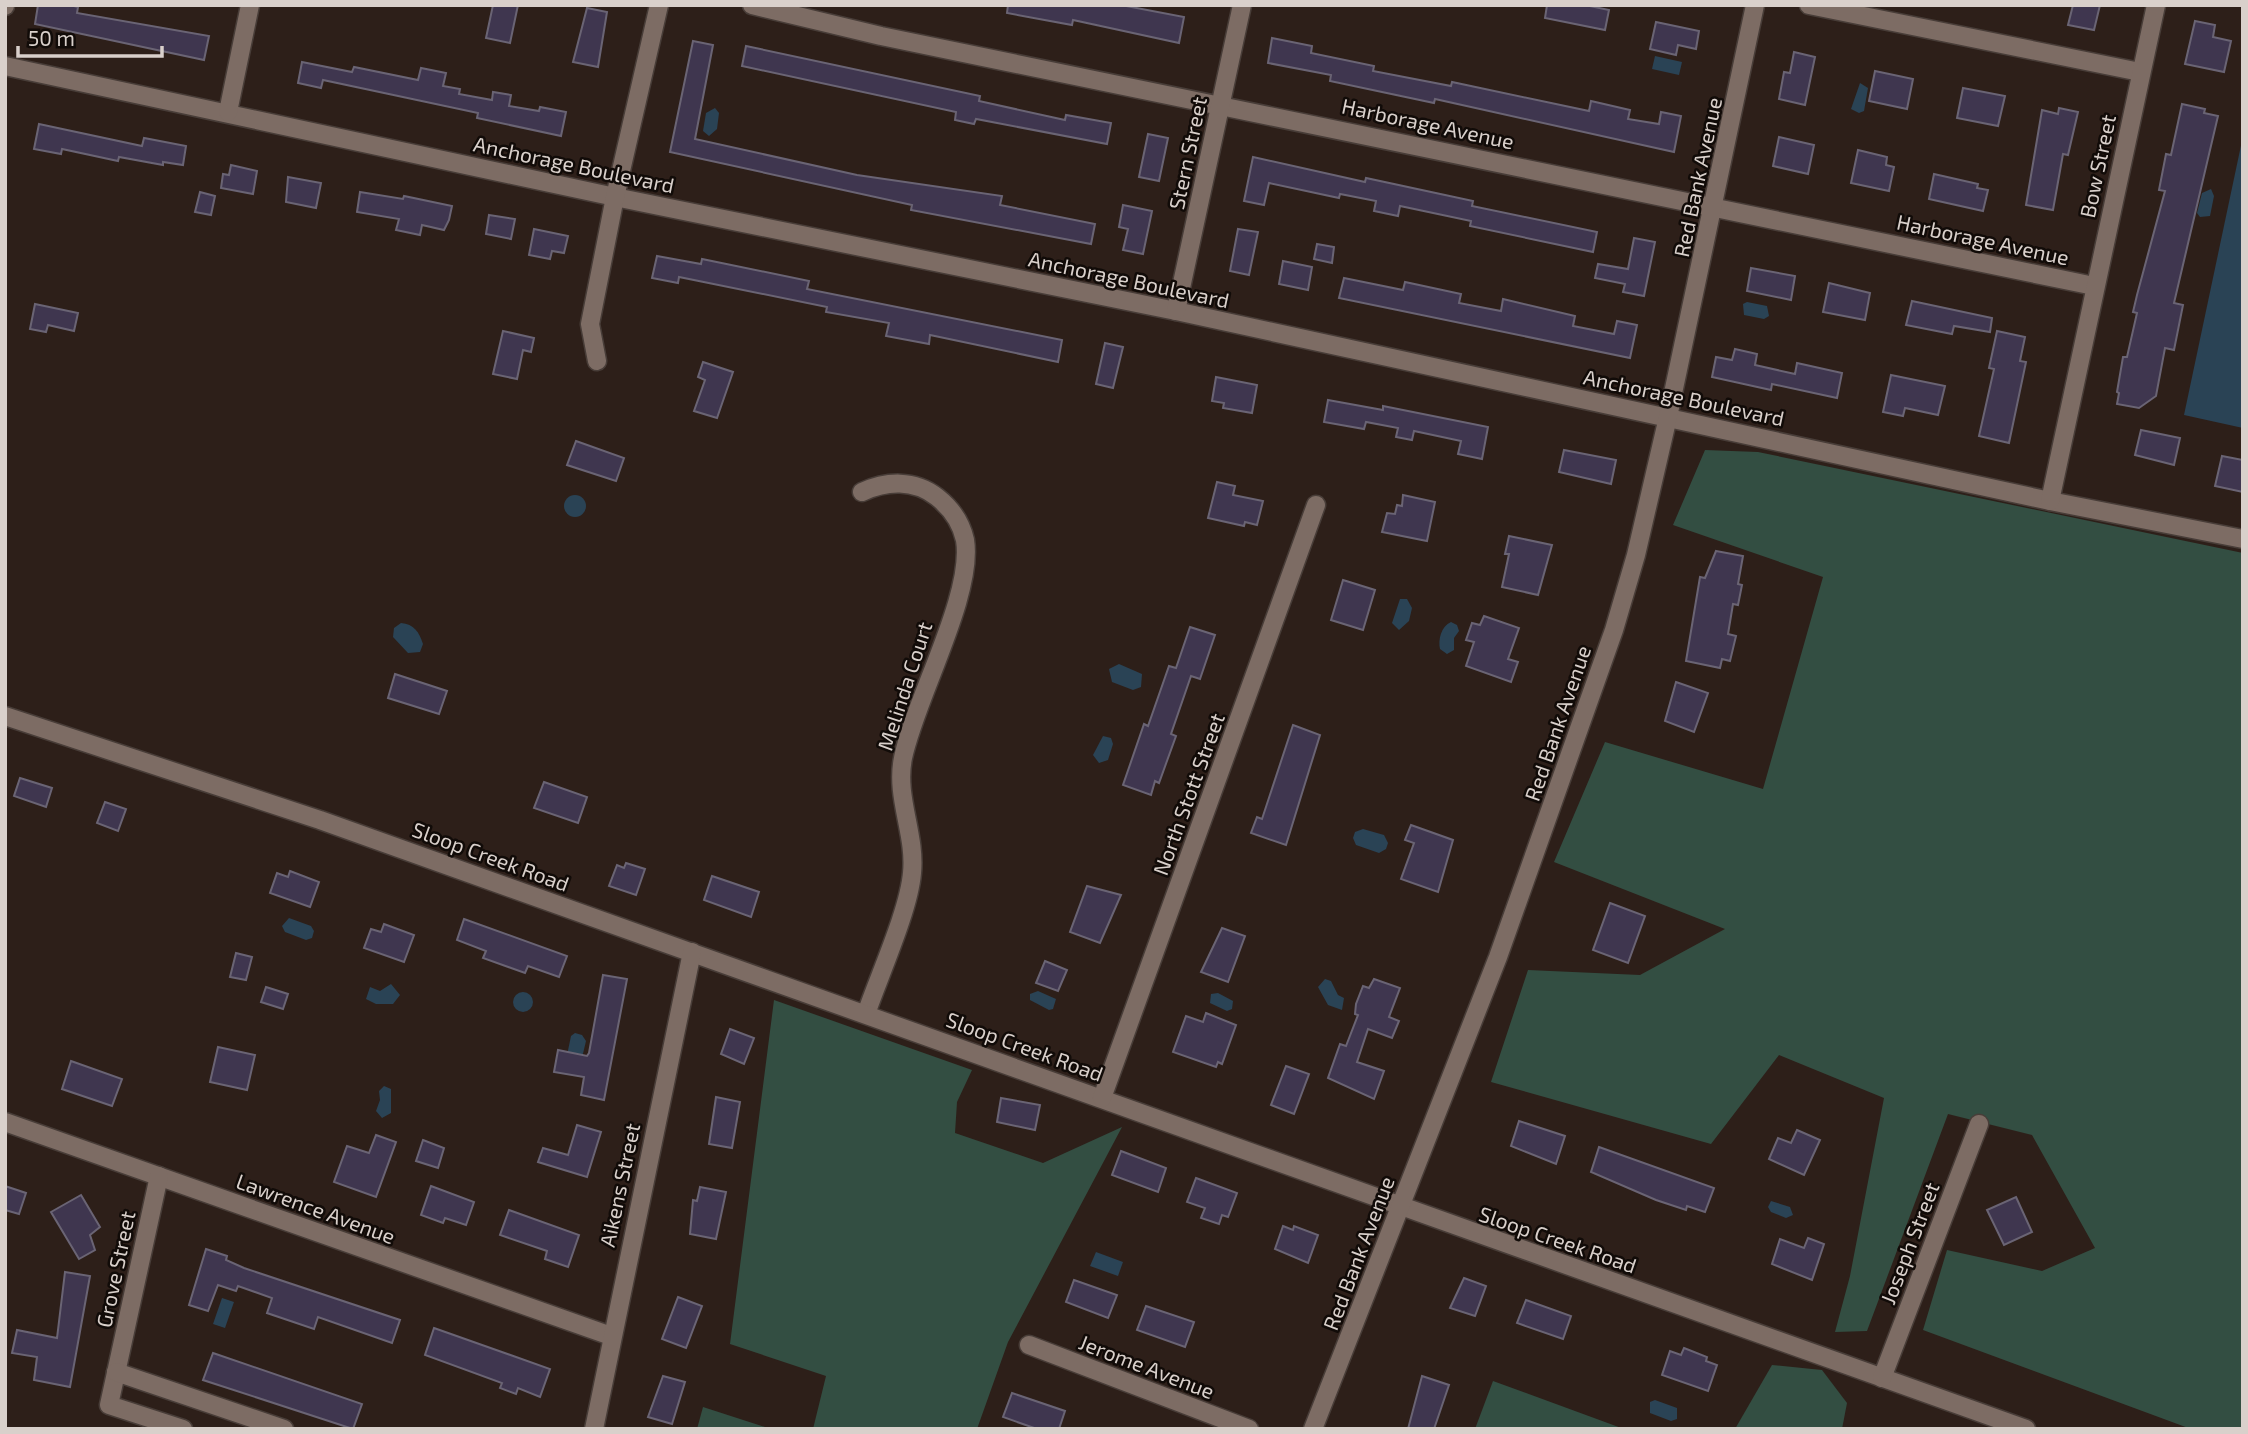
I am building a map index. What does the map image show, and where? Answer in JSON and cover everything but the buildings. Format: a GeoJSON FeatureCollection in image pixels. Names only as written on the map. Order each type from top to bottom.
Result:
{"type":"FeatureCollection","features":[{"type":"Feature","properties":{"kind":"street"},"geometry":{"type":"LineString","coordinates":[[228,112],[250,5]]}},
{"type":"Feature","properties":{"kind":"street"},"geometry":{"type":"LineString","coordinates":[[597,361],[590,324],[615,197],[659,5]]}},
{"type":"Feature","properties":{"kind":"street","name":"Harborage Avenue"},"geometry":{"type":"LineString","coordinates":[[752,5],[881,36],[2094,286]]}},
{"type":"Feature","properties":{"kind":"street","name":"Stern Street"},"geometry":{"type":"LineString","coordinates":[[1176,311],[1241,5]]}},
{"type":"Feature","properties":{"kind":"street","name":"Red Bank Avenue"},"geometry":{"type":"LineString","coordinates":[[1313,1429],[1498,957],[1614,630],[1636,555],[1668,417],[1715,206],[1755,5]]}},
{"type":"Feature","properties":{"kind":"street"},"geometry":{"type":"LineString","coordinates":[[1809,5],[2140,72]]}},
{"type":"Feature","properties":{"kind":"street","name":"Bow Street"},"geometry":{"type":"LineString","coordinates":[[2050,501],[2156,5]]}},
{"type":"Feature","properties":{"kind":"street","name":"Anchorage Boulevard"},"geometry":{"type":"LineString","coordinates":[[5,66],[615,197],[1176,311],[2050,501],[2243,539]]}},
{"type":"Feature","properties":{"kind":"street","name":"Melinda Court"},"geometry":{"type":"LineString","coordinates":[[862,492],[890,483],[919,487],[933,494],[945,503],[960,525],[966,555],[961,587],[903,760],[901,792],[912,874],[866,1014]]}},
{"type":"Feature","properties":{"kind":"street","name":"North Stott Street"},"geometry":{"type":"LineString","coordinates":[[1102,1098],[1317,505]]}},
{"type":"Feature","properties":{"kind":"street","name":"Sloop Creek Road"},"geometry":{"type":"LineString","coordinates":[[5,716],[320,820],[2026,1429]]}},
{"type":"Feature","properties":{"kind":"street","name":"Aikens Street"},"geometry":{"type":"LineString","coordinates":[[594,1429],[692,952]]}},
{"type":"Feature","properties":{"kind":"street","name":"Lawrence Avenue"},"geometry":{"type":"LineString","coordinates":[[5,1122],[611,1336]]}},
{"type":"Feature","properties":{"kind":"street","name":"Joseph Street"},"geometry":{"type":"LineString","coordinates":[[1882,1378],[1979,1124]]}},
{"type":"Feature","properties":{"kind":"street","name":"Grove Street"},"geometry":{"type":"LineString","coordinates":[[159,1176],[109,1405],[183,1429]]}},
{"type":"Feature","properties":{"kind":"street","name":"Jerome Avenue"},"geometry":{"type":"LineString","coordinates":[[1029,1345],[1249,1429]]}},
{"type":"Feature","properties":{"kind":"street"},"geometry":{"type":"LineString","coordinates":[[116,1372],[284,1429]]}},
{"type":"Feature","properties":{"kind":"green space"},"geometry":{"type":"Polygon","coordinates":[[[1705,450],[1758,452],[2243,553],[2243,1429],[2191,1429],[1923,1330],[1947,1250],[2042,1271],[2095,1248],[2032,1135],[1948,1114],[1867,1331],[1835,1332],[1850,1276],[1884,1098],[1779,1055],[1711,1144],[1491,1082],[1528,970],[1640,975],[1725,929],[1554,862],[1605,742],[1763,789],[1823,577],[1673,525],[1705,450]]]}},
{"type":"Feature","properties":{"kind":"green space"},"geometry":{"type":"Polygon","coordinates":[[[774,1000],[972,1070],[957,1102],[955,1133],[1043,1163],[1122,1127],[1008,1342],[977,1429],[813,1429],[826,1376],[730,1344],[774,1000]]]}},
{"type":"Feature","properties":{"kind":"green space"},"geometry":{"type":"Polygon","coordinates":[[[1772,1365],[1822,1370],[1847,1403],[1842,1429],[1735,1429],[1772,1365]]]}},
{"type":"Feature","properties":{"kind":"green space"},"geometry":{"type":"Polygon","coordinates":[[[1493,1381],[1624,1429],[1475,1429],[1493,1381]]]}},
{"type":"Feature","properties":{"kind":"green space"},"geometry":{"type":"Polygon","coordinates":[[[703,1407],[771,1429],[697,1429],[703,1407]]]}},
{"type":"Feature","properties":{"kind":"water"},"geometry":{"type":"Polygon","coordinates":[[[1655,56],[1682,62],[1679,75],[1652,69],[1655,56]]]}},
{"type":"Feature","properties":{"kind":"water"},"geometry":{"type":"Polygon","coordinates":[[[1860,83],[1868,88],[1864,111],[1859,113],[1851,109],[1860,83]]]}},
{"type":"Feature","properties":{"kind":"water"},"geometry":{"type":"Polygon","coordinates":[[[715,108],[719,113],[717,129],[709,136],[703,131],[706,113],[715,108]]]}},
{"type":"Feature","properties":{"kind":"water"},"geometry":{"type":"Polygon","coordinates":[[[2243,136],[2243,428],[2184,415],[2243,136]]]}},
{"type":"Feature","properties":{"kind":"water"},"geometry":{"type":"Polygon","coordinates":[[[2211,189],[2214,196],[2210,216],[2200,217],[2197,213],[2202,193],[2211,189]]]}},
{"type":"Feature","properties":{"kind":"water"},"geometry":{"type":"Polygon","coordinates":[[[1747,302],[1767,306],[1769,316],[1764,319],[1744,315],[1743,304],[1747,302]]]}},
{"type":"Feature","properties":{"kind":"water"},"geometry":{"type":"Polygon","coordinates":[[[575,495],[583,498],[586,506],[583,514],[575,517],[567,514],[564,506],[567,498],[575,495]]]}},
{"type":"Feature","properties":{"kind":"water"},"geometry":{"type":"Polygon","coordinates":[[[1400,599],[1407,599],[1412,608],[1409,621],[1399,630],[1392,623],[1400,599]]]}},
{"type":"Feature","properties":{"kind":"water"},"geometry":{"type":"Polygon","coordinates":[[[1451,622],[1457,625],[1459,631],[1454,638],[1454,650],[1447,654],[1440,649],[1440,638],[1445,627],[1451,622]]]}},
{"type":"Feature","properties":{"kind":"water"},"geometry":{"type":"Polygon","coordinates":[[[401,623],[418,632],[423,644],[420,652],[408,653],[393,637],[394,628],[401,623]]]}},
{"type":"Feature","properties":{"kind":"water"},"geometry":{"type":"Polygon","coordinates":[[[1119,664],[1142,674],[1141,687],[1133,690],[1112,682],[1109,669],[1119,664]]]}},
{"type":"Feature","properties":{"kind":"water"},"geometry":{"type":"Polygon","coordinates":[[[1103,736],[1111,738],[1113,744],[1108,760],[1099,763],[1093,755],[1103,736]]]}},
{"type":"Feature","properties":{"kind":"water"},"geometry":{"type":"Polygon","coordinates":[[[1363,829],[1384,835],[1388,843],[1386,849],[1379,853],[1356,845],[1353,838],[1355,832],[1363,829]]]}},
{"type":"Feature","properties":{"kind":"water"},"geometry":{"type":"Polygon","coordinates":[[[289,918],[311,926],[314,931],[312,938],[306,940],[285,932],[282,926],[289,918]]]}},
{"type":"Feature","properties":{"kind":"water"},"geometry":{"type":"Polygon","coordinates":[[[1325,979],[1331,981],[1338,995],[1344,998],[1342,1010],[1328,1005],[1318,987],[1325,979]]]}},
{"type":"Feature","properties":{"kind":"water"},"geometry":{"type":"Polygon","coordinates":[[[391,984],[400,995],[393,1004],[376,1004],[366,999],[370,987],[380,991],[391,984]]]}},
{"type":"Feature","properties":{"kind":"water"},"geometry":{"type":"Polygon","coordinates":[[[1038,991],[1056,999],[1053,1009],[1049,1010],[1030,1000],[1030,994],[1038,991]]]}},
{"type":"Feature","properties":{"kind":"water"},"geometry":{"type":"Polygon","coordinates":[[[523,992],[530,995],[533,1002],[530,1009],[523,1012],[516,1009],[513,1002],[516,995],[523,992]]]}},
{"type":"Feature","properties":{"kind":"water"},"geometry":{"type":"Polygon","coordinates":[[[1218,993],[1233,1001],[1232,1009],[1227,1011],[1210,1003],[1211,994],[1218,993]]]}},
{"type":"Feature","properties":{"kind":"water"},"geometry":{"type":"Polygon","coordinates":[[[575,1033],[582,1035],[586,1041],[581,1062],[566,1060],[571,1036],[575,1033]]]}},
{"type":"Feature","properties":{"kind":"water"},"geometry":{"type":"Polygon","coordinates":[[[384,1086],[391,1089],[391,1113],[382,1118],[376,1111],[380,1100],[379,1091],[384,1086]]]}},
{"type":"Feature","properties":{"kind":"water"},"geometry":{"type":"Polygon","coordinates":[[[1771,1201],[1790,1207],[1793,1215],[1786,1218],[1771,1212],[1768,1207],[1771,1201]]]}},
{"type":"Feature","properties":{"kind":"water"},"geometry":{"type":"Polygon","coordinates":[[[1096,1252],[1123,1262],[1118,1276],[1090,1266],[1096,1252]]]}},
{"type":"Feature","properties":{"kind":"water"},"geometry":{"type":"Polygon","coordinates":[[[222,1298],[234,1302],[225,1328],[213,1324],[222,1298]]]}},
{"type":"Feature","properties":{"kind":"water"},"geometry":{"type":"Polygon","coordinates":[[[1655,1400],[1677,1408],[1677,1419],[1671,1421],[1650,1413],[1650,1402],[1655,1400]]]}}]}
